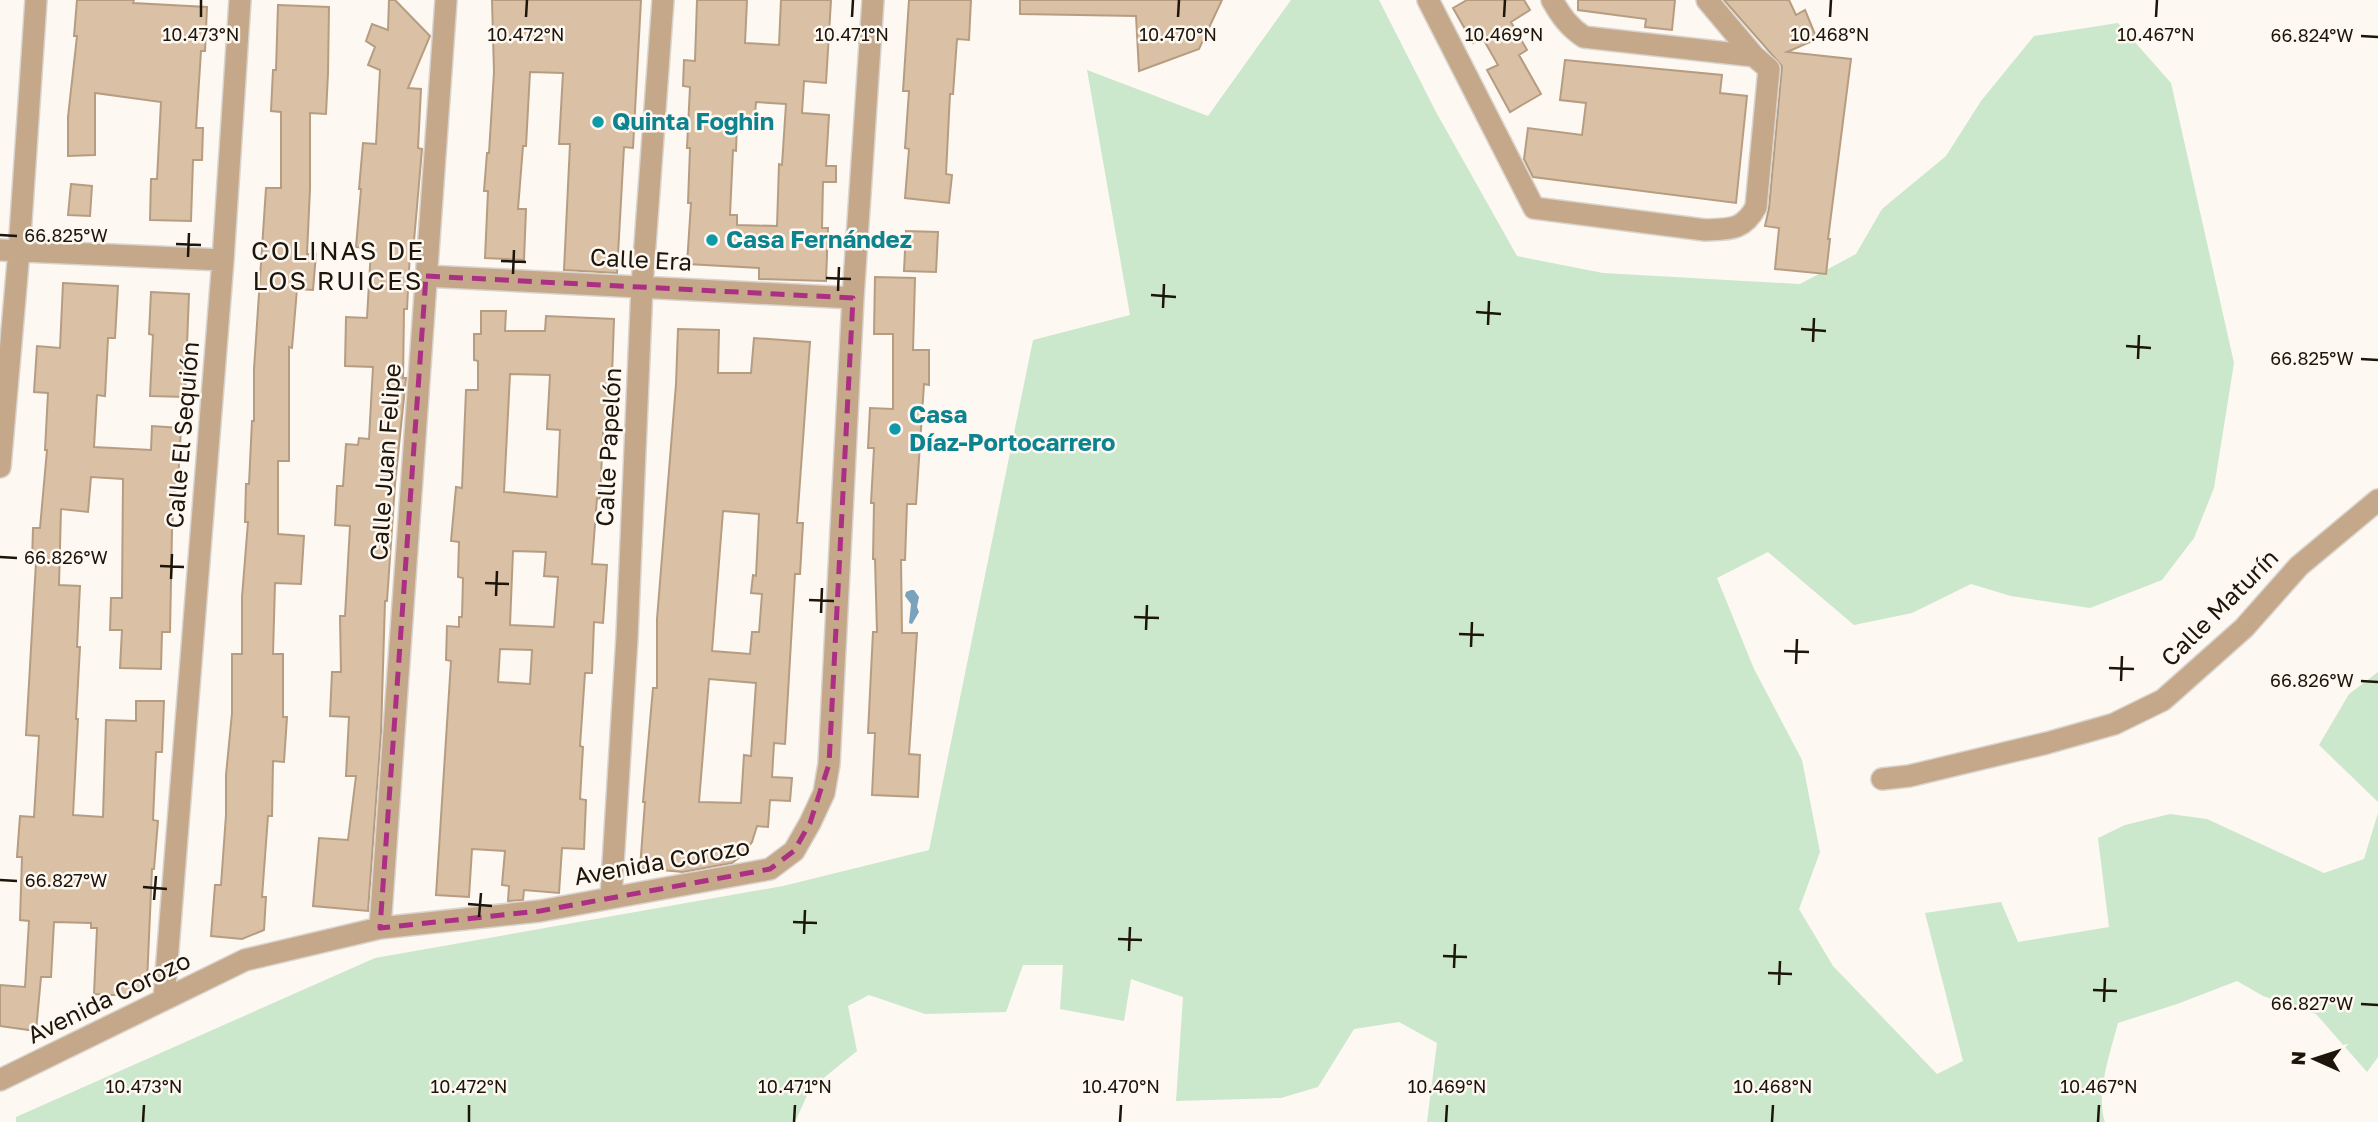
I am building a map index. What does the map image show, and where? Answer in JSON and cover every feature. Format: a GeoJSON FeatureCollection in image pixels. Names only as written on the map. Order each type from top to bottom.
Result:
{"type":"FeatureCollection","features":[{"type":"Feature","properties":{"kind":"street"},"geometry":{"type":"LineString","coordinates":[[0,467],[9,251],[36,0]]}},
{"type":"Feature","properties":{"kind":"street","name":"Calle El Sequión"},"geometry":{"type":"LineString","coordinates":[[164,999],[223,260],[240,0]]}},
{"type":"Feature","properties":{"kind":"street","name":"Calle Juan Felipe"},"geometry":{"type":"LineString","coordinates":[[380,928],[446,0]]}},
{"type":"Feature","properties":{"kind":"street","name":"Calle Papelón"},"geometry":{"type":"LineString","coordinates":[[611,897],[627,637],[642,286],[663,0]]}},
{"type":"Feature","properties":{"kind":"street","name":"Avenida Corozo"},"geometry":{"type":"LineString","coordinates":[[0,1080],[245,960],[380,928],[540,911],[770,869],[794,851],[824,793],[829,764],[853,298],[873,0]]}},
{"type":"Feature","properties":{"kind":"street"},"geometry":{"type":"LineString","coordinates":[[1428,0],[1534,208],[1705,230],[1731,229],[1749,221],[1756,207],[1769,69],[1754,56],[1707,0]]}},
{"type":"Feature","properties":{"kind":"street"},"geometry":{"type":"LineString","coordinates":[[1552,0],[1561,17],[1584,37],[1754,56]]}},
{"type":"Feature","properties":{"kind":"street"},"geometry":{"type":"LineString","coordinates":[[9,251],[223,260]]}},
{"type":"Feature","properties":{"kind":"street","name":"Calle Era"},"geometry":{"type":"LineString","coordinates":[[426,276],[853,298]]}},
{"type":"Feature","properties":{"kind":"street","name":"Calle Maturín"},"geometry":{"type":"LineString","coordinates":[[1882,779],[1909,776],[2047,743],[2114,724],[2163,700],[2244,628],[2299,566],[2378,500]]}},
{"type":"Feature","properties":{"kind":"highlighted area"},"geometry":{"type":"Polygon","coordinates":[[[426,276],[853,298],[829,764],[810,823],[794,851],[770,869],[540,911],[380,928],[426,276]]]}},
{"type":"Feature","properties":{"kind":"green space"},"geometry":{"type":"Polygon","coordinates":[[[1291,0],[1379,0],[1436,112],[1517,256],[1603,273],[1800,284],[1856,254],[1882,209],[1946,156],[1981,101],[2034,36],[2118,23],[2171,83],[2234,363],[2214,488],[2194,538],[2162,580],[2090,608],[2011,596],[1971,584],[1912,613],[1854,625],[1768,552],[1717,578],[1754,669],[1802,760],[1820,852],[1799,909],[1833,966],[1937,1074],[1963,1061],[1925,913],[2001,902],[2018,942],[2109,927],[2098,838],[2125,825],[2170,814],[2207,819],[2324,873],[2364,859],[2378,813],[2378,1057],[2367,1072],[2316,1014],[2263,996],[2237,981],[2118,1023],[2103,1086],[2102,1111],[2105,1122],[1427,1122],[1437,1043],[1399,1022],[1354,1029],[1318,1087],[1281,1098],[1176,1101],[1183,997],[1131,979],[1124,1021],[1060,1009],[1063,965],[1023,965],[1006,1012],[925,1014],[869,995],[848,1006],[857,1051],[810,1089],[795,1122],[16,1122],[16,1117],[375,958],[783,886],[929,850],[1033,340],[1130,315],[1087,70],[1208,116],[1291,0]]]}},
{"type":"Feature","properties":{"kind":"green space"},"geometry":{"type":"Polygon","coordinates":[[[2378,672],[2378,802],[2319,745],[2349,694],[2378,672]]]}},
{"type":"Feature","properties":{"kind":"water"},"geometry":{"type":"Polygon","coordinates":[[[911,590],[919,597],[919,612],[912,624],[909,623],[911,604],[905,596],[906,592],[911,590]]]}},
{"type":"Feature","properties":{"kind":"building"},"geometry":{"type":"Polygon","coordinates":[[[77,0],[134,0],[133,3],[207,7],[196,128],[203,128],[202,160],[193,160],[191,221],[150,220],[151,179],[157,179],[161,102],[95,93],[95,155],[68,156],[68,117],[77,36],[74,36],[77,0]]]}},
{"type":"Feature","properties":{"kind":"building"},"geometry":{"type":"Polygon","coordinates":[[[389,0],[395,0],[430,36],[408,88],[421,89],[418,148],[422,149],[413,252],[410,252],[407,309],[404,309],[403,378],[406,378],[385,601],[381,733],[368,911],[313,906],[319,838],[348,840],[356,776],[346,776],[349,717],[330,716],[332,672],[341,672],[340,616],[345,616],[350,526],[335,525],[337,486],[343,486],[346,444],[358,445],[359,438],[369,439],[373,367],[345,366],[346,317],[367,318],[371,249],[356,247],[359,189],[363,143],[376,144],[380,70],[368,65],[375,47],[366,41],[372,24],[388,30],[389,0]]]}},
{"type":"Feature","properties":{"kind":"building"},"geometry":{"type":"Polygon","coordinates":[[[492,0],[641,0],[633,148],[624,147],[617,273],[564,270],[570,144],[559,144],[563,73],[530,72],[526,146],[523,146],[518,209],[526,209],[524,260],[485,258],[488,191],[484,191],[494,72],[492,0]]]}},
{"type":"Feature","properties":{"kind":"building"},"geometry":{"type":"Polygon","coordinates":[[[697,0],[747,0],[745,43],[779,45],[781,0],[831,0],[826,83],[804,81],[802,113],[829,115],[826,166],[836,166],[836,182],[823,182],[822,228],[828,228],[826,281],[759,279],[759,268],[687,264],[691,203],[688,203],[690,148],[687,148],[690,87],[683,86],[684,60],[695,61],[697,0]],[[756,102],[754,126],[737,125],[730,215],[737,215],[737,225],[777,226],[779,164],[782,165],[786,104],[756,102]]]}},
{"type":"Feature","properties":{"kind":"building"},"geometry":{"type":"Polygon","coordinates":[[[909,0],[971,0],[969,40],[957,39],[953,94],[950,94],[946,174],[952,175],[949,203],[905,198],[909,149],[905,148],[909,91],[903,91],[909,0]]]}},
{"type":"Feature","properties":{"kind":"building"},"geometry":{"type":"Polygon","coordinates":[[[1020,0],[1222,0],[1199,49],[1139,71],[1136,16],[1020,14],[1020,0]]]}},
{"type":"Feature","properties":{"kind":"building"},"geometry":{"type":"Polygon","coordinates":[[[1467,0],[1524,0],[1530,10],[1511,22],[1527,50],[1519,55],[1541,94],[1510,112],[1487,70],[1498,65],[1482,37],[1473,43],[1453,8],[1467,0]]]}},
{"type":"Feature","properties":{"kind":"building"},"geometry":{"type":"Polygon","coordinates":[[[1578,0],[1675,0],[1672,30],[1645,27],[1646,19],[1578,10],[1578,0]]]}},
{"type":"Feature","properties":{"kind":"building"},"geometry":{"type":"Polygon","coordinates":[[[1724,0],[1789,0],[1796,15],[1805,10],[1817,39],[1787,52],[1851,59],[1826,274],[1775,269],[1779,228],[1765,226],[1782,66],[1724,0]]]}},
{"type":"Feature","properties":{"kind":"building"},"geometry":{"type":"Polygon","coordinates":[[[278,5],[329,7],[328,73],[326,114],[310,113],[307,254],[316,254],[313,290],[297,289],[292,348],[289,347],[289,461],[278,461],[278,534],[304,536],[301,584],[275,583],[273,654],[283,654],[283,717],[287,717],[284,762],[273,761],[272,816],[268,816],[262,897],[266,897],[264,930],[242,939],[211,936],[215,885],[221,885],[232,713],[232,654],[242,654],[242,597],[248,522],[245,522],[246,484],[249,484],[254,421],[254,369],[266,188],[281,188],[281,112],[271,111],[273,70],[276,70],[278,5]]]}},
{"type":"Feature","properties":{"kind":"building"},"geometry":{"type":"Polygon","coordinates":[[[1565,60],[1722,75],[1720,93],[1747,96],[1736,203],[1533,177],[1524,159],[1528,128],[1582,135],[1586,103],[1560,100],[1565,60]]]}},
{"type":"Feature","properties":{"kind":"building"},"geometry":{"type":"Polygon","coordinates":[[[71,184],[92,186],[90,216],[68,215],[71,184]]]}},
{"type":"Feature","properties":{"kind":"building"},"geometry":{"type":"Polygon","coordinates":[[[906,231],[938,232],[936,272],[904,271],[906,231]]]}},
{"type":"Feature","properties":{"kind":"building"},"geometry":{"type":"Polygon","coordinates":[[[875,277],[915,278],[913,350],[929,350],[929,385],[924,384],[916,504],[907,504],[905,560],[901,560],[902,633],[917,633],[909,754],[920,755],[918,797],[872,795],[875,733],[868,733],[873,632],[877,632],[873,559],[874,503],[871,503],[874,448],[868,448],[870,408],[893,409],[893,334],[874,334],[875,277]]]}},
{"type":"Feature","properties":{"kind":"building"},"geometry":{"type":"Polygon","coordinates":[[[63,283],[118,286],[115,338],[108,338],[105,396],[97,395],[94,447],[151,450],[152,426],[181,428],[172,531],[170,632],[162,632],[161,669],[120,668],[122,630],[110,630],[111,598],[122,598],[123,479],[91,477],[88,512],[61,509],[59,585],[80,586],[73,815],[103,817],[106,720],[136,721],[136,701],[164,701],[162,752],[156,752],[153,820],[158,821],[152,869],[147,982],[141,982],[141,988],[132,987],[132,996],[94,994],[97,928],[91,928],[91,923],[54,922],[51,977],[41,977],[36,1031],[0,1026],[0,985],[25,987],[29,921],[20,920],[22,857],[17,857],[20,816],[34,817],[39,736],[26,735],[36,562],[32,562],[33,528],[40,528],[47,450],[48,393],[34,392],[37,346],[60,348],[63,283]]]}},
{"type":"Feature","properties":{"kind":"building"},"geometry":{"type":"Polygon","coordinates":[[[151,292],[189,294],[185,397],[150,396],[153,335],[149,334],[151,292]]]}},
{"type":"Feature","properties":{"kind":"building"},"geometry":{"type":"Polygon","coordinates":[[[481,311],[506,311],[505,331],[545,331],[546,316],[614,319],[610,433],[603,432],[600,499],[597,498],[592,564],[607,565],[603,623],[594,622],[592,673],[585,673],[580,746],[583,747],[580,799],[586,800],[584,849],[562,848],[559,893],[524,890],[523,900],[508,901],[509,886],[502,885],[505,851],[472,849],[469,897],[436,895],[451,661],[446,660],[447,626],[459,627],[459,617],[462,617],[463,578],[458,577],[459,542],[451,541],[456,487],[462,488],[466,390],[478,390],[474,334],[481,334],[481,311]],[[510,374],[504,492],[557,497],[560,430],[547,429],[550,375],[510,374]],[[513,551],[510,625],[554,627],[558,577],[544,576],[546,552],[513,551]],[[500,649],[498,682],[530,684],[532,650],[500,649]]]}},
{"type":"Feature","properties":{"kind":"building"},"geometry":{"type":"Polygon","coordinates":[[[678,329],[719,330],[718,373],[751,373],[754,338],[810,342],[797,523],[803,523],[800,574],[795,574],[785,744],[774,743],[772,777],[792,778],[790,801],[770,800],[768,827],[757,826],[752,842],[732,863],[683,872],[640,868],[653,688],[657,688],[657,619],[678,329]],[[723,511],[712,651],[750,654],[752,632],[759,632],[762,594],[751,593],[753,575],[756,576],[759,514],[723,511]],[[709,679],[699,802],[741,803],[744,755],[751,756],[756,683],[709,679]]]}},
{"type":"Feature","properties":{"kind":"place","name":"Quinta Foghin"},"geometry":{"type":"Point","coordinates":[598,122]}},
{"type":"Feature","properties":{"kind":"place","name":"Casa Fernández"},"geometry":{"type":"Point","coordinates":[712,240]}},
{"type":"Feature","properties":{"kind":"place","name":"Casa Díaz-Portocarrero"},"geometry":{"type":"Point","coordinates":[895,429]}},
{"type":"Feature","properties":{"kind":"district","name":"COLINAS DE LOS RUICES"},"geometry":{"type":"Point","coordinates":[338,266]}}]}
